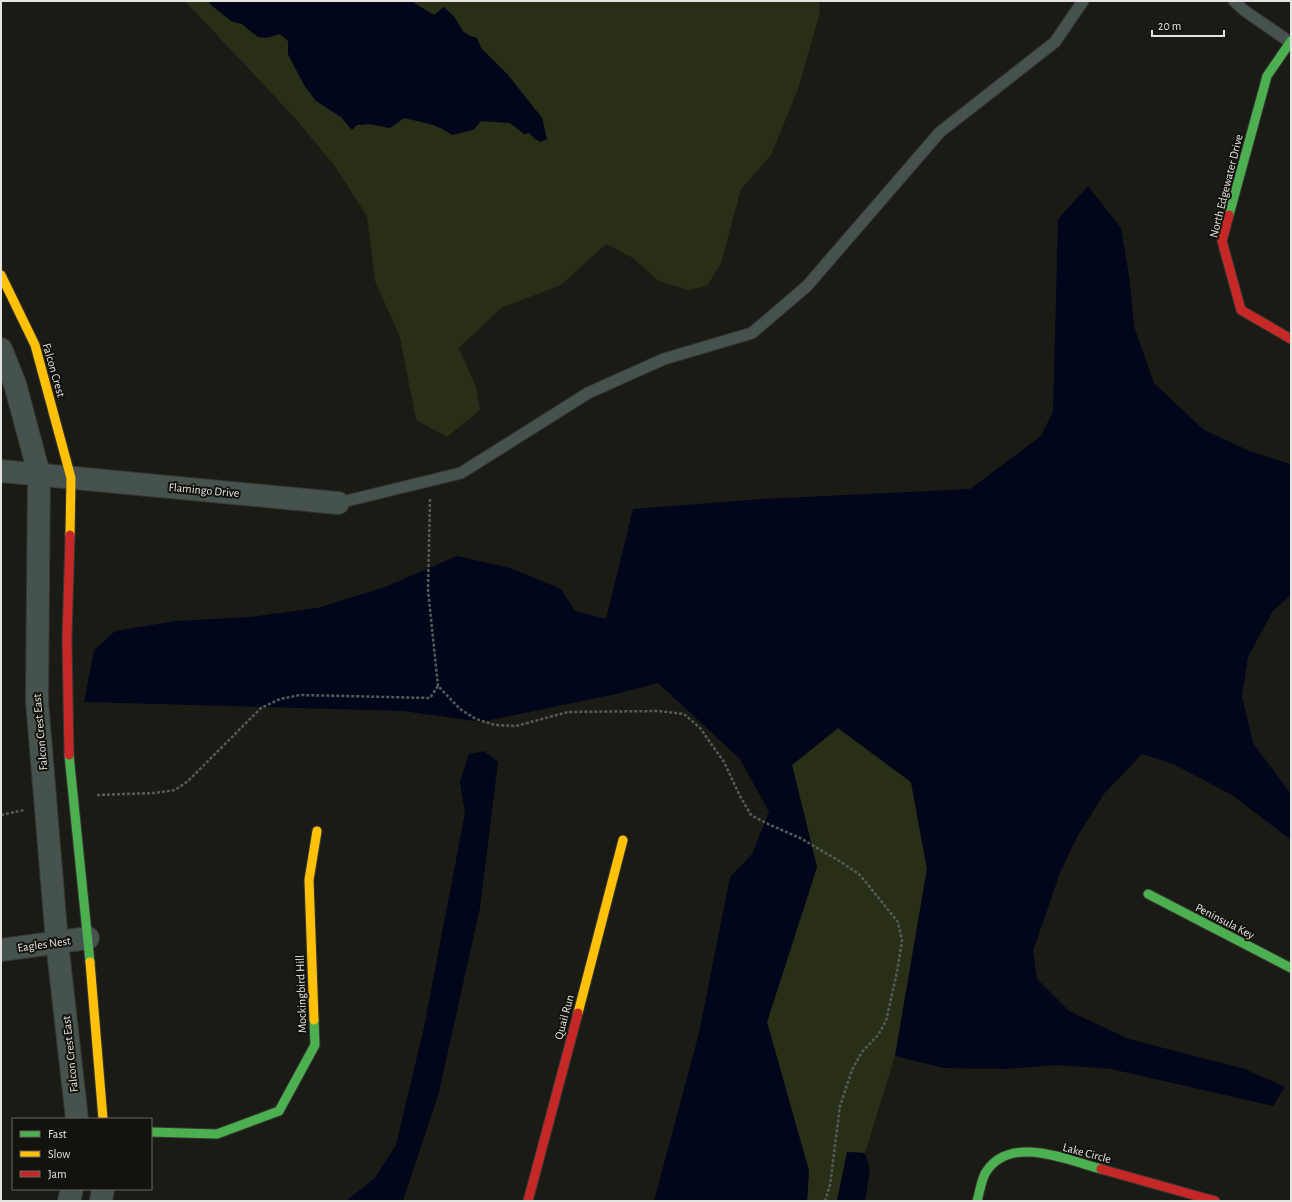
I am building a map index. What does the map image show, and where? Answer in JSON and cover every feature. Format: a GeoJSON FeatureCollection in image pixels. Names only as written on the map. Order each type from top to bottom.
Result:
{"type":"FeatureCollection","features":[{"type":"Feature","properties":{"kind":"street","name":"North Edgewater Drive"},"geometry":{"type":"LineString","coordinates":[[1291,42],[1267,76],[1222,241],[1241,310],[1291,339]]}},
{"type":"Feature","properties":{"kind":"street","name":"Falcon Crest"},"geometry":{"type":"LineString","coordinates":[[1,274],[36,345],[71,478]]}},
{"type":"Feature","properties":{"kind":"street","name":"Falcon Crest East"},"geometry":{"type":"LineString","coordinates":[[1,349],[15,384],[33,445],[39,474],[37,701],[57,942],[77,1118]]}},
{"type":"Feature","properties":{"kind":"street","name":"Flamingo Drive"},"geometry":{"type":"LineString","coordinates":[[1,471],[338,502]]}},
{"type":"Feature","properties":{"kind":"street"},"geometry":{"type":"LineString","coordinates":[[71,478],[68,675],[69,758],[88,938],[103,1118]]}},
{"type":"Feature","properties":{"kind":"street"},"geometry":{"type":"LineString","coordinates":[[37,676],[68,675]]}},
{"type":"Feature","properties":{"kind":"street","name":"Mockingbird Hill"},"geometry":{"type":"LineString","coordinates":[[152,1132],[217,1134],[279,1111],[315,1044],[309,880],[318,831]]}},
{"type":"Feature","properties":{"kind":"street","name":"Quail Run"},"geometry":{"type":"LineString","coordinates":[[528,1201],[623,840]]}},
{"type":"Feature","properties":{"kind":"street","name":"Peninsula Key"},"geometry":{"type":"LineString","coordinates":[[1148,894],[1291,968]]}},
{"type":"Feature","properties":{"kind":"street","name":"Eagles Nest"},"geometry":{"type":"LineString","coordinates":[[1,950],[88,938]]}},
{"type":"Feature","properties":{"kind":"street","name":"Lake Circle"},"geometry":{"type":"LineString","coordinates":[[977,1201],[988,1168],[999,1159],[1012,1152],[1027,1151],[1047,1154],[1215,1201]]}},
{"type":"Feature","properties":{"kind":"street"},"geometry":{"type":"LineString","coordinates":[[69,1201],[72,1190]]}},
{"type":"Feature","properties":{"kind":"street"},"geometry":{"type":"LineString","coordinates":[[101,1201],[103,1190]]}},
{"type":"Feature","properties":{"kind":"lane"},"geometry":{"type":"LineString","coordinates":[[338,502],[461,473],[588,393],[664,359],[752,333],[807,286],[940,132],[1055,42],[1083,1]]}},
{"type":"Feature","properties":{"kind":"lane"},"geometry":{"type":"LineString","coordinates":[[1234,1],[1245,11],[1291,42]]}},
{"type":"Feature","properties":{"kind":"path"},"geometry":{"type":"LineString","coordinates":[[430,481],[428,590],[438,686],[460,709],[476,719],[495,726],[516,726],[568,712],[660,711],[684,714],[700,728],[724,762],[740,796],[751,814],[766,823],[802,839],[842,862],[860,875],[898,922],[902,941],[886,1021],[878,1035],[862,1052],[852,1070],[840,1106],[830,1185],[825,1201]]}},
{"type":"Feature","properties":{"kind":"path"},"geometry":{"type":"LineString","coordinates":[[73,800],[93,796],[154,794],[174,790],[188,781],[260,708],[280,699],[300,695],[430,698],[438,686]]}},
{"type":"Feature","properties":{"kind":"green space"},"geometry":{"type":"Polygon","coordinates":[[[185,1],[209,1],[210,4],[231,21],[242,24],[258,37],[271,37],[280,34],[288,41],[288,54],[304,85],[315,100],[341,117],[352,129],[357,125],[369,124],[390,128],[404,118],[441,128],[452,135],[473,130],[481,121],[510,123],[524,134],[529,133],[535,139],[547,139],[542,118],[508,75],[481,48],[477,38],[462,30],[444,7],[434,15],[411,1],[819,1],[820,12],[798,89],[771,155],[741,189],[721,263],[707,286],[688,290],[659,281],[633,258],[606,244],[561,285],[501,308],[459,348],[476,387],[480,410],[447,437],[416,420],[400,337],[375,281],[367,216],[334,165],[294,117],[185,1]]]}},
{"type":"Feature","properties":{"kind":"green space"},"geometry":{"type":"Polygon","coordinates":[[[838,728],[911,782],[927,869],[895,1056],[865,1153],[847,1152],[837,1201],[807,1201],[809,1171],[767,1022],[817,867],[792,765],[838,728]]]}},
{"type":"Feature","properties":{"kind":"water"},"geometry":{"type":"Polygon","coordinates":[[[209,1],[411,1],[434,15],[444,7],[454,17],[465,33],[477,38],[481,48],[508,75],[542,118],[547,139],[541,142],[529,133],[524,134],[510,123],[481,121],[473,130],[452,135],[441,128],[404,118],[390,128],[369,124],[357,125],[352,130],[341,117],[316,101],[304,85],[288,54],[288,41],[280,34],[266,38],[258,37],[242,24],[231,21],[210,4],[209,1]]]}},
{"type":"Feature","properties":{"kind":"water"},"geometry":{"type":"Polygon","coordinates":[[[1088,186],[1121,228],[1130,282],[1134,326],[1154,383],[1204,430],[1252,452],[1291,464],[1291,595],[1273,611],[1248,657],[1242,696],[1253,743],[1291,794],[1291,840],[1232,795],[1173,764],[1142,754],[1104,794],[1077,837],[1060,873],[1033,951],[1037,979],[1069,1011],[1129,1039],[1245,1069],[1285,1087],[1273,1106],[1111,1069],[1056,1065],[1005,1069],[944,1068],[895,1056],[927,869],[911,782],[838,728],[792,765],[817,867],[767,1022],[809,1171],[807,1201],[654,1201],[699,1033],[730,877],[752,854],[769,812],[740,759],[658,683],[616,694],[481,722],[403,711],[84,702],[94,650],[115,631],[176,621],[250,617],[317,608],[385,587],[457,556],[510,568],[561,589],[575,611],[606,619],[633,509],[761,499],[970,489],[1041,436],[1053,411],[1058,219],[1088,186]]]}},
{"type":"Feature","properties":{"kind":"water"},"geometry":{"type":"Polygon","coordinates":[[[484,751],[498,762],[480,908],[438,1096],[403,1201],[346,1201],[374,1179],[396,1145],[424,1027],[465,813],[460,782],[469,754],[484,751]]]}},
{"type":"Feature","properties":{"kind":"water"},"geometry":{"type":"Polygon","coordinates":[[[847,1152],[865,1153],[870,1170],[865,1201],[837,1201],[847,1152]]]}},
{"type":"Feature","properties":{"kind":"traffic: fast"},"geometry":{"type":"LineString","coordinates":[[1229,215],[1267,76],[1291,41]]}},
{"type":"Feature","properties":{"kind":"traffic: fast"},"geometry":{"type":"LineString","coordinates":[[69,755],[90,962]]}},
{"type":"Feature","properties":{"kind":"traffic: fast"},"geometry":{"type":"LineString","coordinates":[[1148,894],[1291,968]]}},
{"type":"Feature","properties":{"kind":"traffic: fast"},"geometry":{"type":"LineString","coordinates":[[152,1132],[217,1134],[279,1111],[315,1045],[314,1020]]}},
{"type":"Feature","properties":{"kind":"traffic: fast"},"geometry":{"type":"LineString","coordinates":[[977,1201],[986,1172],[996,1161],[1009,1154],[1024,1152],[1040,1153],[1101,1169]]}},
{"type":"Feature","properties":{"kind":"traffic: slow"},"geometry":{"type":"LineString","coordinates":[[1,275],[35,345],[71,478],[70,535]]}},
{"type":"Feature","properties":{"kind":"traffic: slow"},"geometry":{"type":"LineString","coordinates":[[314,1020],[309,880],[317,831]]}},
{"type":"Feature","properties":{"kind":"traffic: slow"},"geometry":{"type":"LineString","coordinates":[[578,1013],[623,840]]}},
{"type":"Feature","properties":{"kind":"traffic: slow"},"geometry":{"type":"LineString","coordinates":[[90,962],[103,1118]]}},
{"type":"Feature","properties":{"kind":"traffic: jam"},"geometry":{"type":"LineString","coordinates":[[1229,215],[1222,241],[1241,310],[1291,339]]}},
{"type":"Feature","properties":{"kind":"traffic: jam"},"geometry":{"type":"LineString","coordinates":[[69,755],[67,638],[70,535]]}},
{"type":"Feature","properties":{"kind":"traffic: jam"},"geometry":{"type":"LineString","coordinates":[[528,1201],[578,1013]]}},
{"type":"Feature","properties":{"kind":"traffic: jam"},"geometry":{"type":"LineString","coordinates":[[1101,1169],[1215,1201]]}}]}
